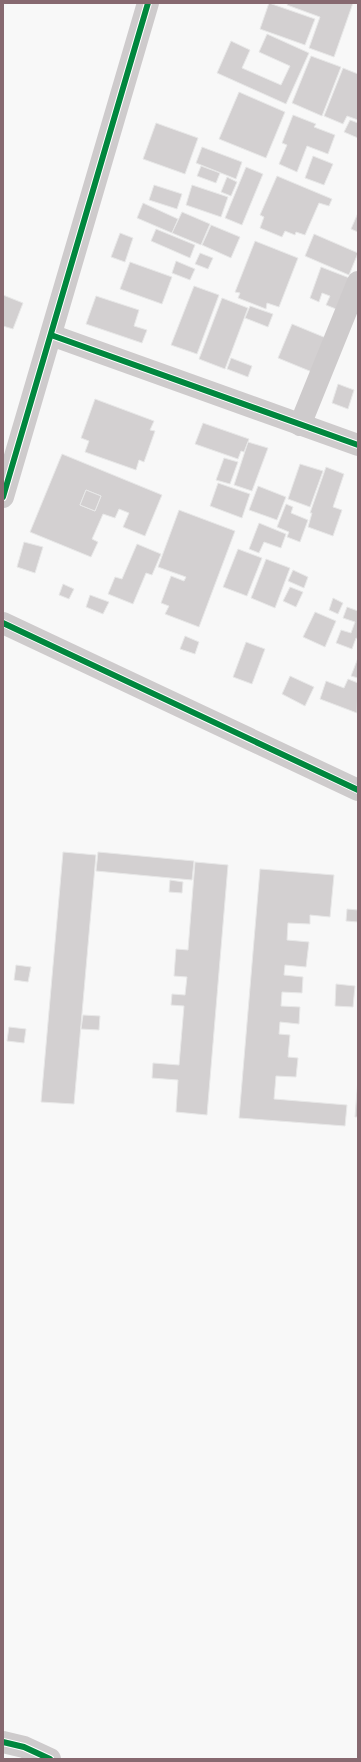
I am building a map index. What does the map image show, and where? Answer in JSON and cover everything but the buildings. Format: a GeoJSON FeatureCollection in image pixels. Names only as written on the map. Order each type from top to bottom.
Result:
{"type":"FeatureCollection","features":[{"type":"Feature","properties":{"kind":"street"},"geometry":{"type":"LineString","coordinates":[[3,497],[52,335],[85,213],[148,3]]}},
{"type":"Feature","properties":{"kind":"street"},"geometry":{"type":"LineString","coordinates":[[300,425],[358,282]]}},
{"type":"Feature","properties":{"kind":"street"},"geometry":{"type":"LineString","coordinates":[[52,335],[358,445]]}},
{"type":"Feature","properties":{"kind":"street"},"geometry":{"type":"LineString","coordinates":[[3,623],[358,790]]}},
{"type":"Feature","properties":{"kind":"street"},"geometry":{"type":"LineString","coordinates":[[3,1742],[24,1747],[50,1759]]}},
{"type":"Feature","properties":{"kind":"cycle path"},"geometry":{"type":"LineString","coordinates":[[3,497],[148,3]]}},
{"type":"Feature","properties":{"kind":"cycle path"},"geometry":{"type":"LineString","coordinates":[[51,335],[358,445]]}},
{"type":"Feature","properties":{"kind":"cycle path"},"geometry":{"type":"LineString","coordinates":[[3,623],[358,790]]}},
{"type":"Feature","properties":{"kind":"cycle path"},"geometry":{"type":"LineString","coordinates":[[3,1742],[24,1747],[50,1759]]}}]}
